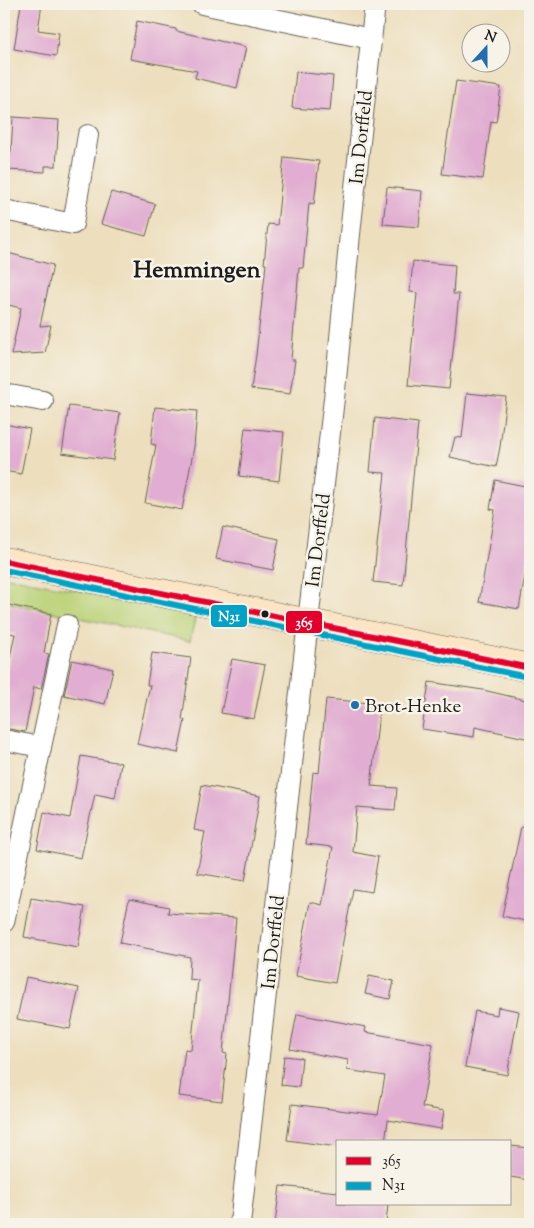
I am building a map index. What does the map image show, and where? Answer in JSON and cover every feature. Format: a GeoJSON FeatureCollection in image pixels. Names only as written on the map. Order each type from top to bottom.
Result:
{"type":"FeatureCollection","features":[{"type":"Feature","properties":{"kind":"main road"},"geometry":{"type":"LineString","coordinates":[[4,561],[530,668]]}},
{"type":"Feature","properties":{"kind":"street"},"geometry":{"type":"LineString","coordinates":[[202,4],[371,39]]}},
{"type":"Feature","properties":{"kind":"street","name":"Im Dorffeld"},"geometry":{"type":"LineString","coordinates":[[240,1224],[335,390],[374,4]]}},
{"type":"Feature","properties":{"kind":"street"},"geometry":{"type":"LineString","coordinates":[[4,210],[73,224],[88,135]]}},
{"type":"Feature","properties":{"kind":"street"},"geometry":{"type":"LineString","coordinates":[[4,394],[42,401]]}},
{"type":"Feature","properties":{"kind":"street"},"geometry":{"type":"LineString","coordinates":[[4,922],[67,625]]}},
{"type":"Feature","properties":{"kind":"street"},"geometry":{"type":"LineString","coordinates":[[4,740],[41,747]]}},
{"type":"Feature","properties":{"kind":"green space"},"geometry":{"type":"Polygon","coordinates":[[[4,576],[196,614],[190,641],[4,602],[4,576]]]}},
{"type":"Feature","properties":{"kind":"building"},"geometry":{"type":"Polygon","coordinates":[[[21,4],[42,4],[38,30],[59,33],[56,56],[14,49],[21,4]]]}},
{"type":"Feature","properties":{"kind":"building"},"geometry":{"type":"Polygon","coordinates":[[[137,21],[246,47],[237,88],[195,78],[197,71],[130,59],[137,21]]]}},
{"type":"Feature","properties":{"kind":"building"},"geometry":{"type":"Polygon","coordinates":[[[296,72],[333,76],[330,111],[292,108],[296,72]]]}},
{"type":"Feature","properties":{"kind":"building"},"geometry":{"type":"Polygon","coordinates":[[[456,81],[501,87],[496,122],[491,121],[483,179],[442,174],[456,81]]]}},
{"type":"Feature","properties":{"kind":"building"},"geometry":{"type":"Polygon","coordinates":[[[13,117],[59,120],[56,166],[45,166],[45,172],[7,170],[8,152],[11,152],[13,117]]]}},
{"type":"Feature","properties":{"kind":"building"},"geometry":{"type":"Polygon","coordinates":[[[284,157],[319,161],[314,204],[309,203],[303,268],[299,268],[291,360],[295,360],[290,394],[251,389],[266,264],[264,264],[268,224],[277,225],[284,157]]]}},
{"type":"Feature","properties":{"kind":"building"},"geometry":{"type":"Polygon","coordinates":[[[387,187],[422,191],[419,227],[383,224],[387,187]]]}},
{"type":"Feature","properties":{"kind":"building"},"geometry":{"type":"Polygon","coordinates":[[[111,192],[155,204],[146,236],[101,224],[111,192]]]}},
{"type":"Feature","properties":{"kind":"building"},"geometry":{"type":"Polygon","coordinates":[[[4,252],[53,265],[40,326],[51,325],[45,353],[11,355],[21,308],[4,304],[4,252]]]}},
{"type":"Feature","properties":{"kind":"building"},"geometry":{"type":"Polygon","coordinates":[[[413,261],[455,265],[453,294],[459,294],[449,389],[408,385],[417,293],[410,292],[413,261]]]}},
{"type":"Feature","properties":{"kind":"building"},"geometry":{"type":"Polygon","coordinates":[[[467,393],[506,397],[496,467],[450,457],[455,437],[462,438],[467,393]]]}},
{"type":"Feature","properties":{"kind":"building"},"geometry":{"type":"Polygon","coordinates":[[[69,406],[120,413],[113,460],[62,453],[69,406]]]}},
{"type":"Feature","properties":{"kind":"building"},"geometry":{"type":"Polygon","coordinates":[[[155,407],[197,411],[194,447],[182,510],[145,503],[156,445],[151,444],[155,407]]]}},
{"type":"Feature","properties":{"kind":"building"},"geometry":{"type":"Polygon","coordinates":[[[375,418],[418,423],[403,585],[373,582],[385,473],[370,472],[375,418]]]}},
{"type":"Feature","properties":{"kind":"building"},"geometry":{"type":"Polygon","coordinates":[[[4,424],[30,429],[21,474],[4,471],[4,424]]]}},
{"type":"Feature","properties":{"kind":"building"},"geometry":{"type":"Polygon","coordinates":[[[245,428],[284,432],[279,481],[239,476],[245,428]]]}},
{"type":"Feature","properties":{"kind":"building"},"geometry":{"type":"Polygon","coordinates":[[[495,480],[530,487],[530,548],[519,609],[479,602],[495,510],[490,509],[495,480]]]}},
{"type":"Feature","properties":{"kind":"building"},"geometry":{"type":"Polygon","coordinates":[[[223,527],[279,539],[273,570],[216,559],[223,527]]]}},
{"type":"Feature","properties":{"kind":"building"},"geometry":{"type":"Polygon","coordinates":[[[4,604],[51,614],[44,653],[49,654],[41,689],[34,687],[25,732],[4,728],[4,686],[15,634],[4,632],[4,604]]]}},
{"type":"Feature","properties":{"kind":"building"},"geometry":{"type":"Polygon","coordinates":[[[152,653],[191,658],[182,720],[185,720],[178,753],[137,744],[150,685],[147,685],[152,653]]]}},
{"type":"Feature","properties":{"kind":"building"},"geometry":{"type":"Polygon","coordinates":[[[232,659],[265,665],[254,719],[221,713],[232,659]]]}},
{"type":"Feature","properties":{"kind":"building"},"geometry":{"type":"Polygon","coordinates":[[[72,660],[113,669],[105,704],[64,695],[72,660]]]}},
{"type":"Feature","properties":{"kind":"building"},"geometry":{"type":"Polygon","coordinates":[[[429,682],[483,690],[530,701],[530,739],[475,727],[474,737],[422,729],[429,682]]]}},
{"type":"Feature","properties":{"kind":"building"},"geometry":{"type":"Polygon","coordinates":[[[326,699],[380,704],[371,786],[397,788],[395,810],[357,807],[353,852],[378,857],[372,892],[353,889],[335,983],[296,976],[310,902],[322,905],[333,847],[306,844],[313,772],[319,773],[326,699]]]}},
{"type":"Feature","properties":{"kind":"building"},"geometry":{"type":"Polygon","coordinates":[[[81,756],[121,763],[115,798],[95,794],[81,858],[37,849],[44,812],[70,818],[81,756]]]}},
{"type":"Feature","properties":{"kind":"building"},"geometry":{"type":"Polygon","coordinates":[[[202,785],[260,796],[245,881],[197,873],[205,832],[194,830],[202,785]]]}},
{"type":"Feature","properties":{"kind":"building"},"geometry":{"type":"Polygon","coordinates":[[[521,827],[530,828],[530,922],[502,916],[521,827]]]}},
{"type":"Feature","properties":{"kind":"building"},"geometry":{"type":"Polygon","coordinates":[[[31,898],[85,907],[78,947],[24,937],[31,898]]]}},
{"type":"Feature","properties":{"kind":"building"},"geometry":{"type":"Polygon","coordinates":[[[129,899],[169,907],[168,913],[236,918],[223,1053],[227,1054],[222,1101],[179,1096],[185,1049],[191,1050],[198,980],[189,979],[190,957],[120,943],[129,899]]]}},
{"type":"Feature","properties":{"kind":"building"},"geometry":{"type":"Polygon","coordinates":[[[369,976],[394,981],[390,999],[365,994],[369,976]]]}},
{"type":"Feature","properties":{"kind":"building"},"geometry":{"type":"Polygon","coordinates":[[[26,977],[79,988],[70,1029],[17,1019],[26,977]]]}},
{"type":"Feature","properties":{"kind":"building"},"geometry":{"type":"Polygon","coordinates":[[[498,1007],[519,1011],[507,1075],[465,1067],[475,1011],[497,1015],[498,1007]]]}},
{"type":"Feature","properties":{"kind":"building"},"geometry":{"type":"Polygon","coordinates":[[[297,1014],[366,1027],[365,1032],[433,1044],[422,1107],[444,1111],[441,1129],[388,1120],[385,1140],[336,1140],[336,1147],[287,1140],[292,1104],[378,1115],[385,1076],[347,1070],[348,1060],[290,1049],[297,1014]]]}},
{"type":"Feature","properties":{"kind":"building"},"geometry":{"type":"Polygon","coordinates":[[[284,1056],[302,1058],[299,1087],[281,1085],[284,1056]]]}},
{"type":"Feature","properties":{"kind":"building"},"geometry":{"type":"Polygon","coordinates":[[[512,1146],[530,1148],[530,1180],[512,1177],[512,1146]]]}},
{"type":"Feature","properties":{"kind":"building"},"geometry":{"type":"Polygon","coordinates":[[[280,1186],[336,1192],[336,1206],[388,1206],[386,1224],[275,1224],[280,1186]]]}},
{"type":"Feature","properties":{"kind":"transit line","name":"365"},"geometry":{"type":"LineString","coordinates":[[4,561],[530,668]]}},
{"type":"Feature","properties":{"kind":"transit line","name":"N31"},"geometry":{"type":"LineString","coordinates":[[4,570],[528,677]]}},
{"type":"Feature","properties":{"kind":"place","name":"Brot-Henke"},"geometry":{"type":"Point","coordinates":[355,705]}},
{"type":"Feature","properties":{"kind":"district","name":"Hemmingen"},"geometry":{"type":"Point","coordinates":[197,269]}}]}
